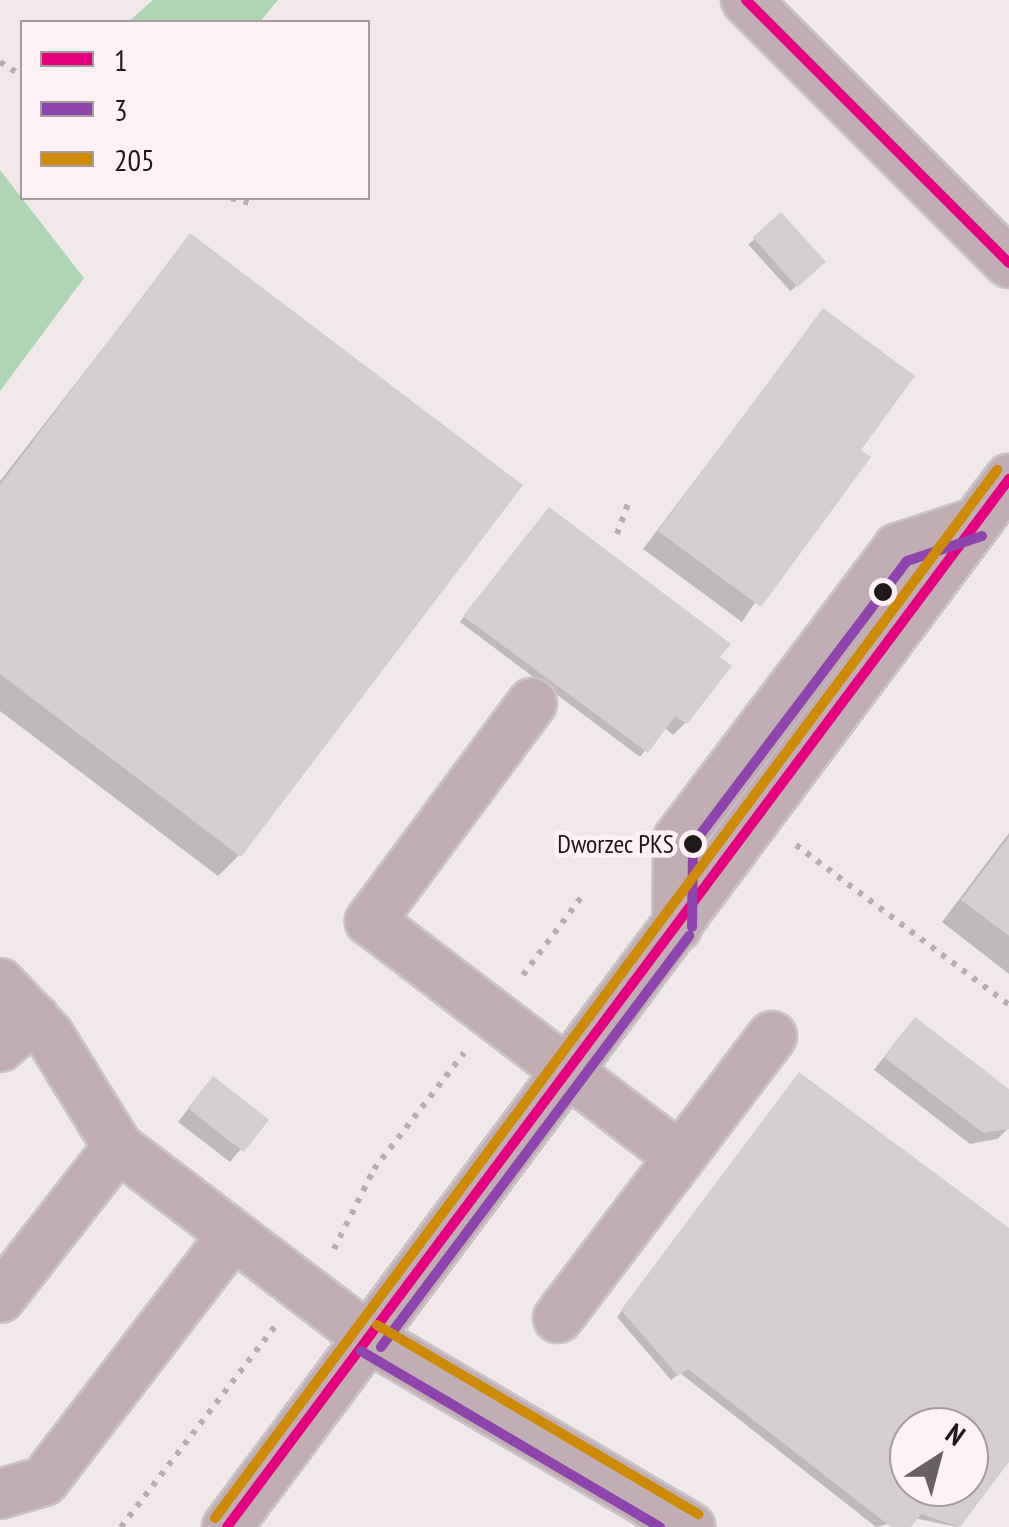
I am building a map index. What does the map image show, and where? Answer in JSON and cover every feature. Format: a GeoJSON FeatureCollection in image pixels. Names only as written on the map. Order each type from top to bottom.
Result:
{"type":"FeatureCollection","features":[{"type":"Feature","properties":{"kind":"street"},"geometry":{"type":"LineString","coordinates":[[746,0],[1009,262]]}},
{"type":"Feature","properties":{"kind":"street"},"geometry":{"type":"LineString","coordinates":[[228,1527],[1009,479]]}},
{"type":"Feature","properties":{"kind":"street"},"geometry":{"type":"LineString","coordinates":[[532,703],[370,921],[680,1157]]}},
{"type":"Feature","properties":{"kind":"street"},"geometry":{"type":"LineString","coordinates":[[0,983],[17,1032],[118,1147],[369,1338],[690,1527]]}},
{"type":"Feature","properties":{"kind":"street"},"geometry":{"type":"LineString","coordinates":[[558,1318],[772,1036]]}},
{"type":"Feature","properties":{"kind":"street"},"geometry":{"type":"LineString","coordinates":[[0,1298],[118,1147]]}},
{"type":"Feature","properties":{"kind":"street"},"geometry":{"type":"LineString","coordinates":[[0,1494],[44,1481],[233,1235]]}},
{"type":"Feature","properties":{"kind":"path"},"geometry":{"type":"LineString","coordinates":[[239,200],[250,203]]}},
{"type":"Feature","properties":{"kind":"path"},"geometry":{"type":"LineString","coordinates":[[616,534],[629,501]]}},
{"type":"Feature","properties":{"kind":"path"},"geometry":{"type":"LineString","coordinates":[[810,855],[1009,1005]]}},
{"type":"Feature","properties":{"kind":"path"},"geometry":{"type":"LineString","coordinates":[[121,1527],[356,1221],[374,1169],[582,896]]}},
{"type":"Feature","properties":{"kind":"green space"},"geometry":{"type":"Polygon","coordinates":[[[153,0],[278,0],[262,20],[130,20],[153,0]]]}},
{"type":"Feature","properties":{"kind":"green space"},"geometry":{"type":"Polygon","coordinates":[[[0,170],[84,278],[0,391],[0,170]]]}},
{"type":"Feature","properties":{"kind":"building"},"geometry":{"type":"Polygon","coordinates":[[[781,212],[826,262],[798,287],[753,237],[781,212]]]}},
{"type":"Feature","properties":{"kind":"building"},"geometry":{"type":"Polygon","coordinates":[[[190,233],[523,485],[241,857],[0,674],[0,485],[190,233]]]}},
{"type":"Feature","properties":{"kind":"building"},"geometry":{"type":"Polygon","coordinates":[[[823,308],[915,376],[861,450],[871,457],[761,607],[658,531],[823,308]]]}},
{"type":"Feature","properties":{"kind":"building"},"geometry":{"type":"Polygon","coordinates":[[[549,507],[731,644],[720,657],[732,666],[687,724],[675,716],[648,753],[463,616],[549,507]]]}},
{"type":"Feature","properties":{"kind":"building"},"geometry":{"type":"Polygon","coordinates":[[[1009,837],[1009,936],[961,900],[1009,837]]]}},
{"type":"Feature","properties":{"kind":"building"},"geometry":{"type":"Polygon","coordinates":[[[915,1017],[1009,1089],[1009,1129],[983,1133],[884,1057],[915,1017]]]}},
{"type":"Feature","properties":{"kind":"building"},"geometry":{"type":"Polygon","coordinates":[[[799,1072],[1009,1228],[1009,1462],[989,1489],[989,1407],[889,1407],[889,1507],[975,1507],[960,1527],[921,1514],[911,1527],[891,1527],[688,1369],[678,1376],[621,1310],[799,1072]]]}},
{"type":"Feature","properties":{"kind":"building"},"geometry":{"type":"Polygon","coordinates":[[[213,1076],[269,1120],[244,1152],[188,1108],[213,1076]]]}},
{"type":"Feature","properties":{"kind":"transit line","name":"1"},"geometry":{"type":"LineString","coordinates":[[746,0],[1009,263]]}},
{"type":"Feature","properties":{"kind":"transit line","name":"205"},"geometry":{"type":"LineString","coordinates":[[215,1518],[997,470]]}},
{"type":"Feature","properties":{"kind":"transit line","name":"1"},"geometry":{"type":"LineString","coordinates":[[227,1527],[1009,479]]}},
{"type":"Feature","properties":{"kind":"transit line","name":"3"},"geometry":{"type":"LineString","coordinates":[[692,927],[693,844],[907,561],[982,536]]}},
{"type":"Feature","properties":{"kind":"transit line","name":"3"},"geometry":{"type":"LineString","coordinates":[[381,1347],[689,936]]}},
{"type":"Feature","properties":{"kind":"transit line","name":"205"},"geometry":{"type":"LineString","coordinates":[[377,1325],[698,1514]]}},
{"type":"Feature","properties":{"kind":"transit line","name":"3"},"geometry":{"type":"LineString","coordinates":[[361,1351],[660,1527]]}},
{"type":"Feature","properties":{"kind":"place","name":"Dworzec PKS"},"geometry":{"type":"Point","coordinates":[693,844]}}]}
